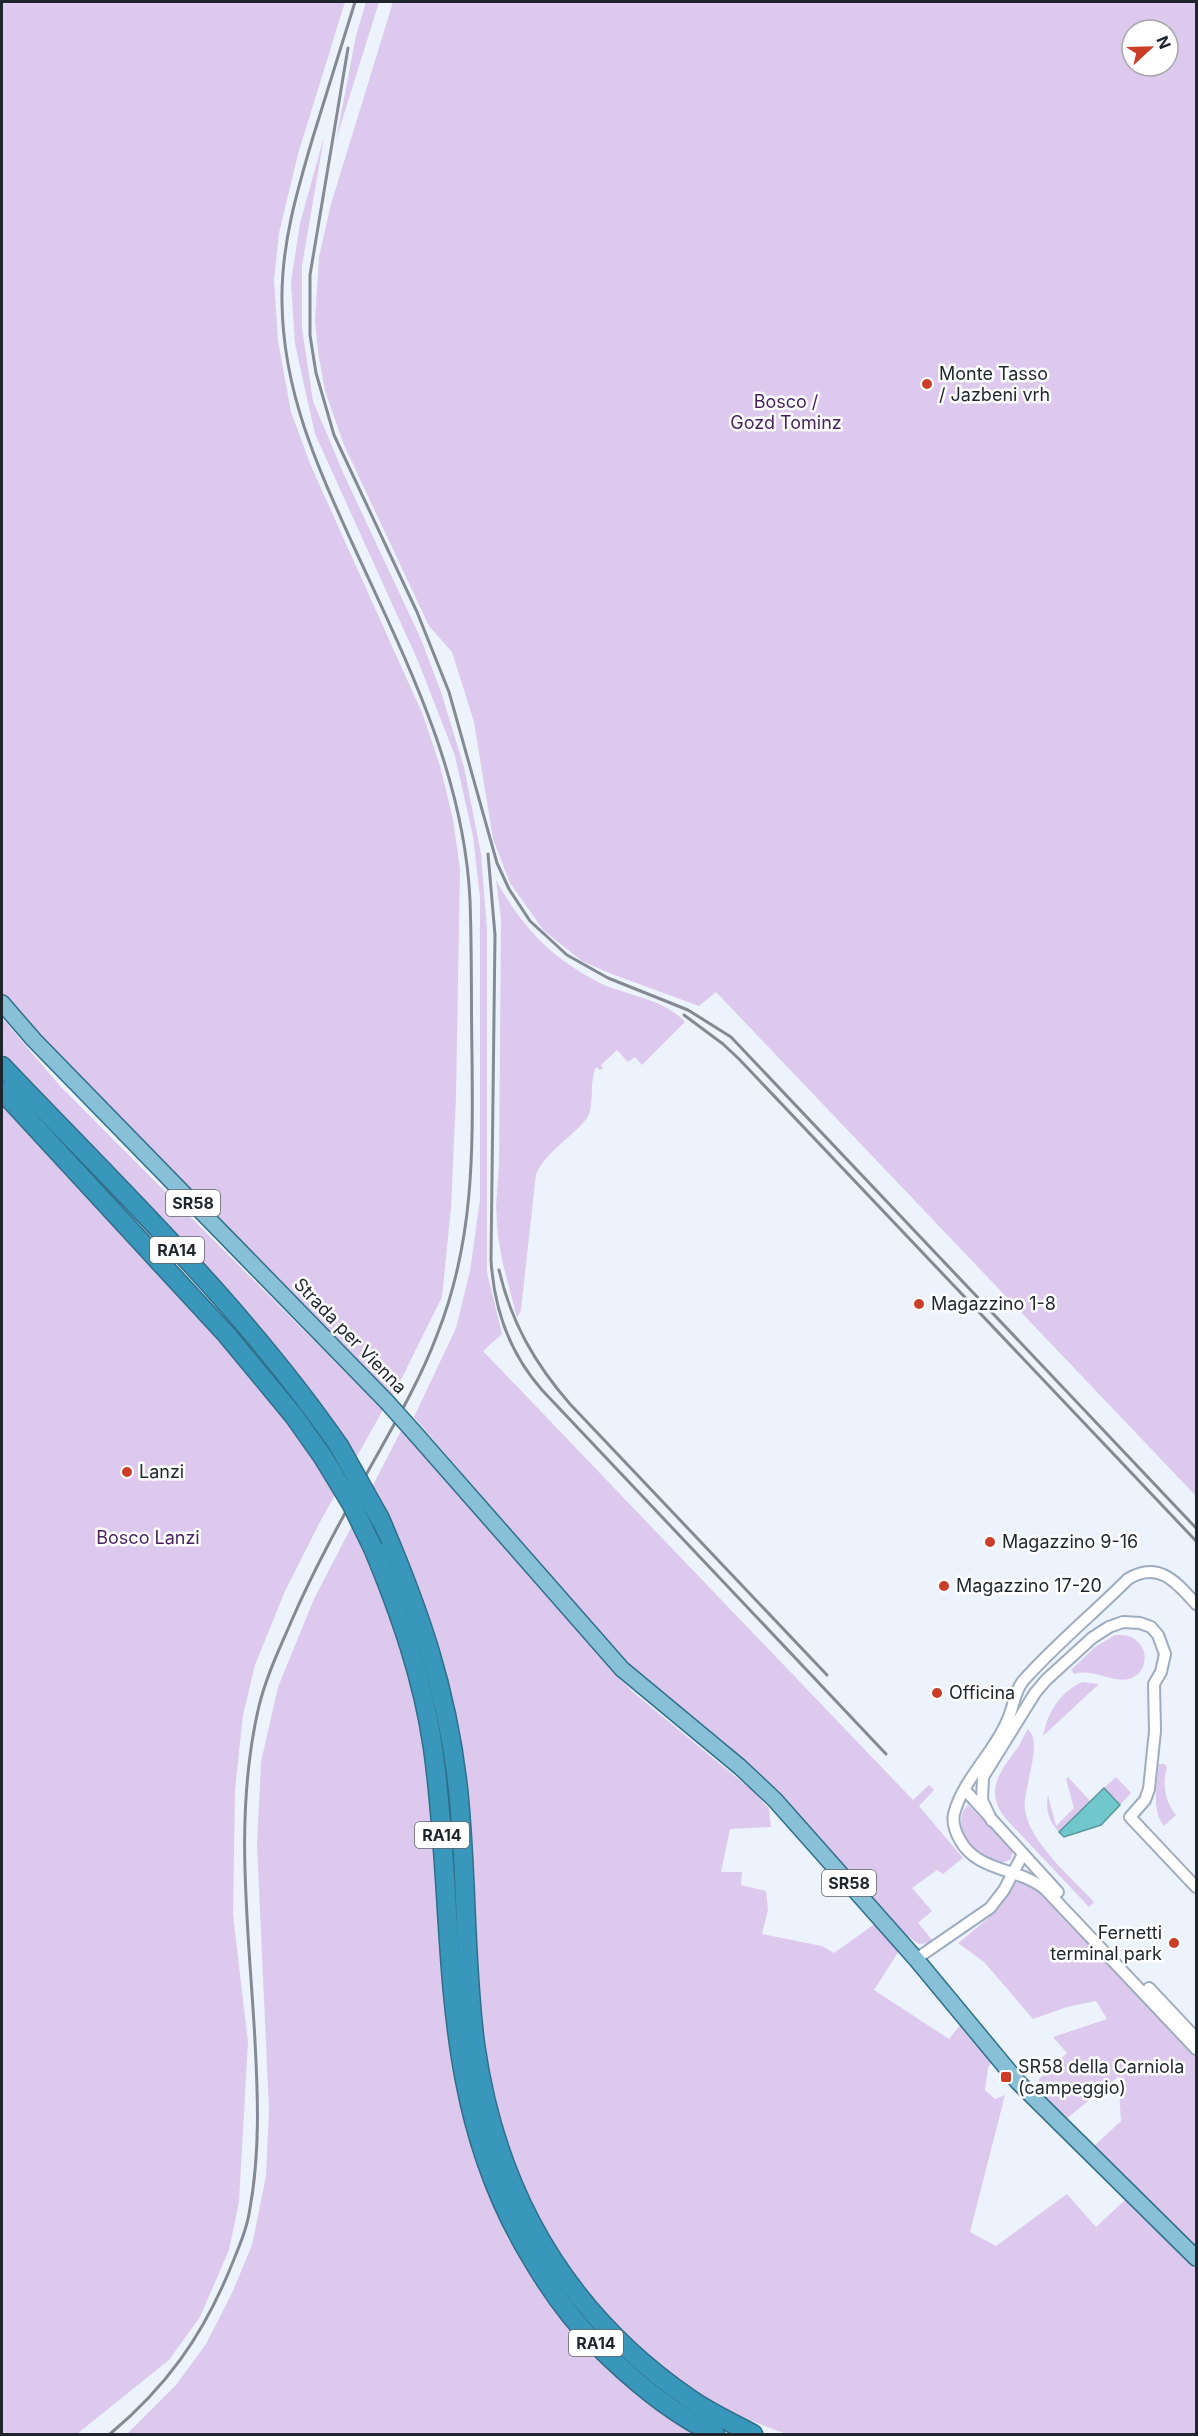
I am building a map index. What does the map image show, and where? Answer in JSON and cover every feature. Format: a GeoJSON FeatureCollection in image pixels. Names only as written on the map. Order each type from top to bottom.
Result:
{"type":"FeatureCollection","features":[{"type":"Feature","properties":{"kind":"highway","name":"RA14"},"geometry":{"type":"LineString","coordinates":[[2,1066],[174,1246],[241,1321],[291,1381],[339,1446],[380,1519],[424,1627],[452,1744],[462,1828],[472,2012],[480,2074],[483,2127],[491,2180],[570,2288],[606,2329],[669,2384],[728,2422],[752,2434]]}},
{"type":"Feature","properties":{"kind":"highway","name":"RA14"},"geometry":{"type":"LineString","coordinates":[[2,1091],[241,1350],[294,1416],[323,1457],[351,1503],[373,1548],[397,1607],[414,1659],[433,1745],[442,1827],[456,2021],[464,2078],[483,2127]]}},
{"type":"Feature","properties":{"kind":"highway","name":"RA14"},"geometry":{"type":"LineString","coordinates":[[517,2216],[546,2282],[587,2334],[624,2371],[665,2403],[715,2434]]}},
{"type":"Feature","properties":{"kind":"main road","name":"Strada per Vienna"},"geometry":{"type":"LineString","coordinates":[[2,1003],[34,1040],[387,1402],[629,1676],[740,1767],[775,1800],[916,1959]]}},
{"type":"Feature","properties":{"kind":"main road","name":"SR58"},"geometry":{"type":"LineString","coordinates":[[916,1959],[1018,2082],[1197,2258]]}},
{"type":"Feature","properties":{"kind":"street"},"geometry":{"type":"LineString","coordinates":[[1197,1604],[1172,1579],[1164,1575],[1144,1572],[1128,1579],[1023,1681],[1005,1726],[965,1790],[953,1821],[961,1843],[971,1854],[990,1866],[1013,1871],[1036,1881],[1045,1889],[1197,2049]]}},
{"type":"Feature","properties":{"kind":"street"},"geometry":{"type":"LineString","coordinates":[[992,1821],[982,1800],[983,1777],[1035,1693],[1062,1665],[1101,1632],[1124,1622],[1145,1624],[1158,1635],[1164,1647],[1165,1661],[1154,1684],[1155,1731],[1149,1789],[1145,1800],[1130,1817],[1197,1887]]}},
{"type":"Feature","properties":{"kind":"street"},"geometry":{"type":"LineString","coordinates":[[965,1790],[1197,2038]]}},
{"type":"Feature","properties":{"kind":"street"},"geometry":{"type":"LineString","coordinates":[[916,1959],[990,1908],[1004,1890],[1023,1854]]}},
{"type":"Feature","properties":{"kind":"green space"},"geometry":{"type":"Polygon","coordinates":[[[2,2],[345,2],[298,154],[279,233],[274,280],[278,341],[291,412],[311,466],[423,715],[440,766],[453,819],[460,869],[456,1097],[451,1208],[442,1297],[393,1396],[76,1077],[2,994],[2,2]]]}},
{"type":"Feature","properties":{"kind":"green space"},"geometry":{"type":"Polygon","coordinates":[[[366,2],[379,2],[336,140],[356,36],[366,2]]]}},
{"type":"Feature","properties":{"kind":"green space","name":"Bosco / Gozd Tominz"},"geometry":{"type":"Polygon","coordinates":[[[393,2],[1196,2],[1196,1496],[716,992],[699,1006],[582,961],[544,931],[510,883],[493,839],[474,722],[452,652],[429,626],[344,445],[325,391],[315,320],[319,257],[331,204],[393,2]]]}},
{"type":"Feature","properties":{"kind":"green space"},"geometry":{"type":"Polygon","coordinates":[[[324,137],[302,266],[302,328],[313,401],[345,477],[421,639],[441,692],[464,767],[481,854],[487,930],[487,1272],[502,1334],[483,1351],[913,1800],[929,1785],[934,1790],[919,1806],[963,1858],[943,1874],[937,1870],[912,1888],[932,1911],[918,1923],[934,1942],[919,1944],[900,1931],[782,1799],[729,1746],[632,1666],[582,1613],[414,1417],[456,1328],[470,1271],[480,1200],[480,898],[473,836],[455,756],[418,661],[315,434],[295,344],[291,282],[300,223],[324,137]]]}},
{"type":"Feature","properties":{"kind":"green space"},"geometry":{"type":"Polygon","coordinates":[[[496,880],[527,926],[566,962],[581,973],[609,987],[655,1002],[685,1022],[642,1065],[635,1057],[628,1062],[617,1050],[601,1065],[603,1068],[600,1070],[596,1067],[591,1107],[587,1118],[546,1158],[536,1174],[521,1310],[517,1318],[503,1264],[496,1206],[499,1165],[501,919],[496,880]]]}},
{"type":"Feature","properties":{"kind":"green space","name":"Bosco Lanzi"},"geometry":{"type":"Polygon","coordinates":[[[2,1018],[60,1086],[383,1410],[321,1520],[285,1591],[255,1665],[243,1715],[235,1790],[233,1915],[248,2042],[239,2202],[229,2250],[200,2317],[169,2360],[77,2434],[2,2434],[2,1106],[172,1288],[276,1405],[316,1462],[346,1440],[239,1303],[2,1053],[2,1018]]]}},
{"type":"Feature","properties":{"kind":"green space"},"geometry":{"type":"Polygon","coordinates":[[[403,1427],[610,1669],[633,1692],[754,1792],[769,1809],[771,1827],[730,1829],[721,1872],[742,1872],[741,1885],[766,1891],[768,1910],[762,1934],[822,1946],[834,1953],[876,1923],[899,1951],[874,1990],[949,2039],[961,2024],[992,2062],[988,2068],[985,2090],[995,2099],[1005,2095],[970,2232],[996,2246],[1067,2194],[1096,2227],[1127,2198],[1196,2268],[1196,2434],[787,2434],[745,2418],[705,2398],[679,2382],[645,2355],[612,2322],[584,2289],[533,2207],[502,2225],[508,2239],[537,2284],[566,2324],[697,2434],[127,2434],[176,2385],[206,2344],[232,2293],[252,2245],[266,2176],[269,2110],[257,1845],[261,1762],[278,1687],[314,1599],[403,1427]]]}},
{"type":"Feature","properties":{"kind":"green space"},"geometry":{"type":"Polygon","coordinates":[[[1115,1635],[1130,1636],[1141,1646],[1145,1657],[1139,1673],[1122,1680],[1088,1673],[1074,1674],[1071,1670],[1095,1647],[1115,1635]]]}},
{"type":"Feature","properties":{"kind":"green space"},"geometry":{"type":"Polygon","coordinates":[[[1082,1682],[1099,1684],[1043,1736],[1051,1711],[1061,1697],[1082,1682]]]}},
{"type":"Feature","properties":{"kind":"green space"},"geometry":{"type":"Polygon","coordinates":[[[1028,1729],[1034,1745],[1025,1801],[1028,1822],[1043,1847],[1094,1902],[1089,1907],[1007,1820],[996,1801],[995,1792],[999,1776],[1028,1729]]]}},
{"type":"Feature","properties":{"kind":"green space"},"geometry":{"type":"Polygon","coordinates":[[[1159,1764],[1167,1767],[1166,1792],[1169,1804],[1176,1815],[1164,1826],[1157,1813],[1156,1805],[1159,1764]]]}},
{"type":"Feature","properties":{"kind":"green space"},"geometry":{"type":"Polygon","coordinates":[[[1068,1777],[1091,1802],[1059,1832],[1049,1815],[1048,1795],[1056,1826],[1074,1808],[1066,1779],[1068,1777]]]}},
{"type":"Feature","properties":{"kind":"green space"},"geometry":{"type":"Polygon","coordinates":[[[1116,1777],[1131,1793],[1120,1805],[1104,1788],[1116,1777]]]}},
{"type":"Feature","properties":{"kind":"green space"},"geometry":{"type":"Polygon","coordinates":[[[968,1805],[1013,1850],[1011,1859],[1001,1862],[990,1860],[971,1846],[961,1825],[962,1814],[968,1805]]]}},
{"type":"Feature","properties":{"kind":"green space"},"geometry":{"type":"Polygon","coordinates":[[[1023,1879],[1045,1895],[1196,2054],[1196,2248],[1094,2146],[1121,2121],[1118,2077],[1066,2119],[1039,2093],[1039,2079],[1067,2053],[1053,2037],[1107,2019],[1096,2001],[1067,2007],[1033,2019],[984,1962],[958,1943],[993,1913],[1011,1888],[1023,1879]]]}},
{"type":"Feature","properties":{"kind":"water"},"geometry":{"type":"Polygon","coordinates":[[[1104,1788],[1120,1805],[1101,1825],[1064,1837],[1059,1832],[1104,1788]]]}},
{"type":"Feature","properties":{"kind":"railway"},"geometry":{"type":"LineString","coordinates":[[110,2434],[165,2379],[194,2339],[219,2294],[247,2224],[257,2146],[257,2104],[245,1873],[245,1831],[251,1747],[259,1706],[273,1664],[308,1584],[405,1405],[430,1353],[449,1300],[458,1266],[469,1197],[472,1127],[471,919],[465,853],[457,807],[444,762],[412,675],[340,517],[304,428],[288,367],[284,335],[282,281],[291,218],[313,137],[355,2]]}},
{"type":"Feature","properties":{"kind":"railway"},"geometry":{"type":"LineString","coordinates":[[348,48],[310,275],[310,335],[316,373],[334,435],[417,612],[449,692],[497,863],[509,889],[530,921],[567,955],[608,978],[688,1010],[731,1037],[1196,1528]]}},
{"type":"Feature","properties":{"kind":"railway"},"geometry":{"type":"LineString","coordinates":[[488,854],[495,935],[491,1260],[500,1313],[513,1346],[542,1390],[886,1754]]}},
{"type":"Feature","properties":{"kind":"railway"},"geometry":{"type":"LineString","coordinates":[[684,1015],[739,1059],[1196,1541]]}},
{"type":"Feature","properties":{"kind":"railway"},"geometry":{"type":"LineString","coordinates":[[499,1270],[510,1307],[526,1342],[557,1389],[827,1675]]}},
{"type":"Feature","properties":{"kind":"place","name":"Monte Tasso / Jazbeni vrh"},"geometry":{"type":"Point","coordinates":[927,384]}},
{"type":"Feature","properties":{"kind":"place","name":"Magazzino 1-8"},"geometry":{"type":"Point","coordinates":[919,1304]}},
{"type":"Feature","properties":{"kind":"place","name":"Lanzi"},"geometry":{"type":"Point","coordinates":[127,1472]}},
{"type":"Feature","properties":{"kind":"place","name":"Magazzino 9-16"},"geometry":{"type":"Point","coordinates":[990,1542]}},
{"type":"Feature","properties":{"kind":"place","name":"Magazzino 17-20"},"geometry":{"type":"Point","coordinates":[944,1586]}},
{"type":"Feature","properties":{"kind":"place","name":"Officina"},"geometry":{"type":"Point","coordinates":[937,1693]}},
{"type":"Feature","properties":{"kind":"place","name":"Fernetti terminal park"},"geometry":{"type":"Point","coordinates":[1174,1943]}},
{"type":"Feature","properties":{"kind":"place","name":"SR58 della Carniola (campeggio)"},"geometry":{"type":"Point","coordinates":[1006,2077]}}]}
